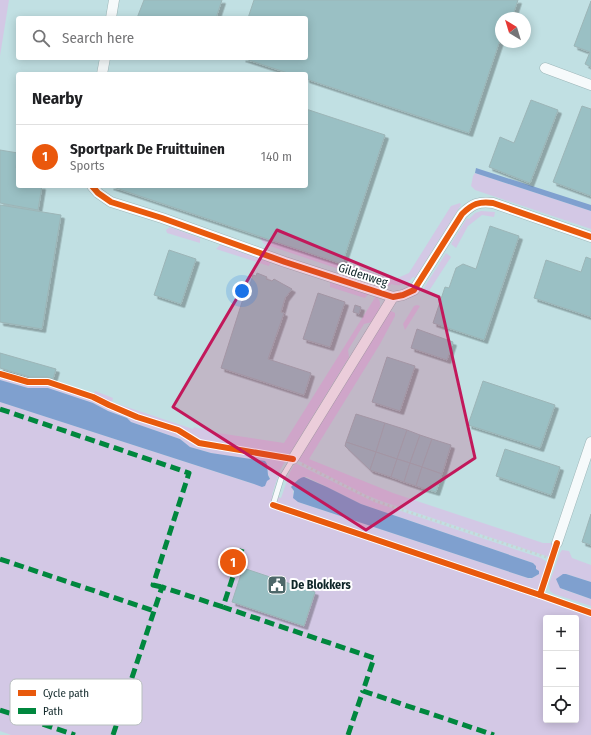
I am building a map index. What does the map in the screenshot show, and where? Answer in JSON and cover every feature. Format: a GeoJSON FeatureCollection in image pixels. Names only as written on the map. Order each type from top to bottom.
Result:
{"type":"FeatureCollection","features":[{"type":"Feature","properties":{"kind":"street"},"geometry":{"type":"LineString","coordinates":[[111,16],[114,0]]}},
{"type":"Feature","properties":{"kind":"street"},"geometry":{"type":"LineString","coordinates":[[102,72],[105,60]]}},
{"type":"Feature","properties":{"kind":"street"},"geometry":{"type":"LineString","coordinates":[[545,68],[591,85]]}},
{"type":"Feature","properties":{"kind":"street","name":"Gildenweg"},"geometry":{"type":"LineString","coordinates":[[94,188],[111,202],[162,218],[285,262],[393,297],[403,295],[414,290],[462,214],[469,207],[478,202],[493,203],[591,237]]}},
{"type":"Feature","properties":{"kind":"street","name":"Gildenweg"},"geometry":{"type":"LineString","coordinates":[[293,459],[393,297]]}},
{"type":"Feature","properties":{"kind":"street"},"geometry":{"type":"LineString","coordinates":[[557,543],[591,442]]}},
{"type":"Feature","properties":{"kind":"lane","name":"Gildenweg"},"geometry":{"type":"LineString","coordinates":[[273,505],[281,479],[293,459]]}},
{"type":"Feature","properties":{"kind":"path"},"geometry":{"type":"LineString","coordinates":[[293,459],[375,501],[551,562],[557,543]]}},
{"type":"Feature","properties":{"kind":"highlighted area"},"geometry":{"type":"Polygon","coordinates":[[[277,230],[439,297],[475,458],[366,530],[173,407],[277,230]]]}},
{"type":"Feature","properties":{"kind":"shaded area"},"geometry":{"type":"Polygon","coordinates":[[[0,0],[9,0],[0,56],[0,0]]]}},
{"type":"Feature","properties":{"kind":"shaded area"},"geometry":{"type":"Polygon","coordinates":[[[475,173],[591,211],[591,229],[475,190],[471,186],[475,173]]]}},
{"type":"Feature","properties":{"kind":"shaded area"},"geometry":{"type":"Polygon","coordinates":[[[460,203],[461,205],[415,278],[413,277],[401,285],[391,284],[390,286],[264,244],[259,236],[339,264],[344,263],[393,280],[409,273],[451,206],[460,203]]]}},
{"type":"Feature","properties":{"kind":"shaded area"},"geometry":{"type":"Polygon","coordinates":[[[481,211],[495,212],[494,217],[482,215],[468,226],[456,248],[451,244],[467,218],[469,219],[475,213],[481,211]]]}},
{"type":"Feature","properties":{"kind":"shaded area"},"geometry":{"type":"Polygon","coordinates":[[[170,227],[200,238],[200,243],[167,233],[166,230],[170,227]]]}},
{"type":"Feature","properties":{"kind":"shaded area"},"geometry":{"type":"Polygon","coordinates":[[[220,245],[271,261],[269,266],[216,249],[220,245]]]}},
{"type":"Feature","properties":{"kind":"shaded area"},"geometry":{"type":"Polygon","coordinates":[[[446,253],[451,257],[427,294],[424,289],[425,286],[446,253]]]}},
{"type":"Feature","properties":{"kind":"shaded area"},"geometry":{"type":"Polygon","coordinates":[[[330,282],[369,293],[365,298],[330,287],[330,282]]]}},
{"type":"Feature","properties":{"kind":"shaded area"},"geometry":{"type":"Polygon","coordinates":[[[376,296],[380,302],[378,312],[372,322],[364,324],[348,350],[349,357],[289,455],[202,441],[179,428],[124,409],[94,394],[95,391],[113,398],[112,402],[193,429],[194,427],[218,433],[284,443],[376,296]]]}},
{"type":"Feature","properties":{"kind":"shaded area"},"geometry":{"type":"Polygon","coordinates":[[[414,306],[420,306],[405,330],[403,324],[414,306]]]}},
{"type":"Feature","properties":{"kind":"shaded area"},"geometry":{"type":"Polygon","coordinates":[[[391,311],[395,313],[395,316],[380,344],[309,459],[393,493],[543,543],[553,543],[549,557],[381,501],[297,460],[391,311]]]}},
{"type":"Feature","properties":{"kind":"shaded area"},"geometry":{"type":"Polygon","coordinates":[[[0,376],[27,384],[47,384],[93,399],[108,408],[175,432],[198,445],[286,460],[280,470],[272,495],[281,498],[290,472],[295,463],[374,502],[541,558],[547,562],[538,590],[525,586],[523,592],[591,617],[591,735],[11,735],[0,731],[0,402],[254,484],[267,481],[270,477],[268,475],[266,464],[211,453],[190,447],[180,439],[131,422],[127,418],[108,411],[93,403],[48,388],[28,388],[0,380],[0,376]],[[307,477],[301,478],[297,482],[293,493],[298,502],[530,579],[539,574],[533,563],[361,504],[307,477]]]}},
{"type":"Feature","properties":{"kind":"shaded area"},"geometry":{"type":"Polygon","coordinates":[[[562,550],[569,551],[572,558],[591,565],[591,582],[566,574],[559,583],[562,589],[591,599],[591,606],[554,594],[550,591],[549,584],[562,550]]]}},
{"type":"Feature","properties":{"kind":"water"},"geometry":{"type":"Polygon","coordinates":[[[476,168],[591,205],[591,211],[475,173],[476,168]]]}},
{"type":"Feature","properties":{"kind":"water"},"geometry":{"type":"Polygon","coordinates":[[[0,380],[28,388],[48,388],[93,403],[108,411],[127,418],[131,422],[180,439],[190,447],[211,453],[265,461],[270,479],[267,481],[265,486],[262,487],[0,402],[0,380]]]}},
{"type":"Feature","properties":{"kind":"water"},"geometry":{"type":"Polygon","coordinates":[[[304,477],[361,504],[533,563],[539,571],[539,574],[532,578],[528,578],[298,502],[293,498],[294,491],[291,487],[298,480],[304,477]]]}},
{"type":"Feature","properties":{"kind":"water"},"geometry":{"type":"Polygon","coordinates":[[[563,574],[591,582],[591,599],[560,588],[556,579],[563,574]]]}},
{"type":"Feature","properties":{"kind":"building"},"geometry":{"type":"Polygon","coordinates":[[[144,0],[222,0],[217,16],[138,16],[144,0]]]}},
{"type":"Feature","properties":{"kind":"building"},"geometry":{"type":"Polygon","coordinates":[[[254,0],[518,0],[514,12],[495,12],[495,48],[497,48],[469,133],[308,80],[308,72],[285,72],[248,60],[308,60],[308,16],[249,16],[254,0]]]}},
{"type":"Feature","properties":{"kind":"building"},"geometry":{"type":"Polygon","coordinates":[[[591,1],[591,67],[585,64],[590,52],[574,46],[591,1]]]}},
{"type":"Feature","properties":{"kind":"building"},"geometry":{"type":"Polygon","coordinates":[[[531,100],[558,110],[530,183],[489,167],[500,137],[514,143],[531,100]]]}},
{"type":"Feature","properties":{"kind":"building"},"geometry":{"type":"Polygon","coordinates":[[[582,106],[591,109],[591,196],[553,182],[582,106]]]}},
{"type":"Feature","properties":{"kind":"building"},"geometry":{"type":"Polygon","coordinates":[[[308,110],[385,135],[342,264],[116,188],[308,188],[308,110]]]}},
{"type":"Feature","properties":{"kind":"building"},"geometry":{"type":"Polygon","coordinates":[[[0,150],[16,153],[16,188],[42,188],[38,210],[0,203],[0,150]]]}},
{"type":"Feature","properties":{"kind":"building"},"geometry":{"type":"Polygon","coordinates":[[[0,205],[61,215],[42,329],[0,322],[0,205]]]}},
{"type":"Feature","properties":{"kind":"building"},"geometry":{"type":"Polygon","coordinates":[[[490,226],[519,236],[484,340],[433,323],[445,287],[449,288],[456,268],[463,264],[476,269],[490,226]]]}},
{"type":"Feature","properties":{"kind":"building"},"geometry":{"type":"Polygon","coordinates":[[[169,250],[196,259],[181,304],[154,295],[169,250]]]}},
{"type":"Feature","properties":{"kind":"building"},"geometry":{"type":"Polygon","coordinates":[[[586,257],[591,259],[591,317],[534,298],[546,260],[581,272],[586,257]]]}},
{"type":"Feature","properties":{"kind":"building"},"geometry":{"type":"Polygon","coordinates":[[[257,273],[267,277],[266,279],[272,281],[274,279],[292,289],[285,298],[281,312],[284,313],[268,359],[311,373],[304,395],[221,368],[243,299],[245,300],[253,275],[256,276],[257,273]]]}},
{"type":"Feature","properties":{"kind":"building"},"geometry":{"type":"Polygon","coordinates":[[[318,293],[345,302],[330,347],[303,339],[318,293]]]}},
{"type":"Feature","properties":{"kind":"building"},"geometry":{"type":"Polygon","coordinates":[[[355,305],[361,307],[359,314],[353,312],[355,305]]]}},
{"type":"Feature","properties":{"kind":"building"},"geometry":{"type":"Polygon","coordinates":[[[417,329],[453,342],[447,360],[411,348],[417,329]]]}},
{"type":"Feature","properties":{"kind":"building"},"geometry":{"type":"Polygon","coordinates":[[[0,353],[56,369],[53,379],[47,377],[30,377],[0,368],[0,353]]]}},
{"type":"Feature","properties":{"kind":"building"},"geometry":{"type":"Polygon","coordinates":[[[387,357],[415,366],[400,411],[372,402],[387,357]]]}},
{"type":"Feature","properties":{"kind":"building"},"geometry":{"type":"Polygon","coordinates":[[[483,381],[555,405],[540,448],[468,425],[483,381]]]}},
{"type":"Feature","properties":{"kind":"building"},"geometry":{"type":"Polygon","coordinates":[[[356,414],[385,423],[376,452],[346,442],[356,414]]]}},
{"type":"Feature","properties":{"kind":"building"},"geometry":{"type":"Polygon","coordinates":[[[385,423],[407,430],[397,459],[376,452],[385,423]]]}},
{"type":"Feature","properties":{"kind":"building"},"geometry":{"type":"Polygon","coordinates":[[[407,430],[420,435],[410,463],[397,459],[407,430]]]}},
{"type":"Feature","properties":{"kind":"building"},"geometry":{"type":"Polygon","coordinates":[[[420,435],[432,439],[422,467],[410,463],[420,435]]]}},
{"type":"Feature","properties":{"kind":"building"},"geometry":{"type":"Polygon","coordinates":[[[432,439],[451,445],[442,474],[422,467],[432,439]]]}},
{"type":"Feature","properties":{"kind":"building"},"geometry":{"type":"Polygon","coordinates":[[[346,442],[376,452],[370,470],[345,446],[346,442]]]}},
{"type":"Feature","properties":{"kind":"building"},"geometry":{"type":"Polygon","coordinates":[[[505,449],[560,467],[551,495],[496,476],[505,449]]]}},
{"type":"Feature","properties":{"kind":"building"},"geometry":{"type":"Polygon","coordinates":[[[376,452],[397,459],[391,477],[370,470],[376,452]]]}},
{"type":"Feature","properties":{"kind":"building"},"geometry":{"type":"Polygon","coordinates":[[[397,459],[410,463],[404,482],[391,477],[397,459]]]}},
{"type":"Feature","properties":{"kind":"building"},"geometry":{"type":"Polygon","coordinates":[[[410,463],[422,467],[416,486],[404,482],[410,463]]]}},
{"type":"Feature","properties":{"kind":"building"},"geometry":{"type":"Polygon","coordinates":[[[422,467],[442,474],[436,492],[416,486],[422,467]]]}},
{"type":"Feature","properties":{"kind":"building"},"geometry":{"type":"Polygon","coordinates":[[[591,514],[591,545],[582,542],[591,514]]]}},
{"type":"Feature","properties":{"kind":"building"},"geometry":{"type":"Polygon","coordinates":[[[243,568],[315,592],[304,626],[232,602],[243,568]]]}},
{"type":"Feature","properties":{"kind":"marked path"},"geometry":{"type":"LineString","coordinates":[[0,409],[189,473],[153,585],[162,587]]}},
{"type":"Feature","properties":{"kind":"marked path"},"geometry":{"type":"LineString","coordinates":[[242,549],[223,607],[374,658],[363,691],[494,735]]}},
{"type":"Feature","properties":{"kind":"marked path"},"geometry":{"type":"LineString","coordinates":[[0,559],[154,611]]}},
{"type":"Feature","properties":{"kind":"marked path"},"geometry":{"type":"LineString","coordinates":[[132,679],[162,587],[223,607]]}},
{"type":"Feature","properties":{"kind":"marked path"},"geometry":{"type":"LineString","coordinates":[[348,735],[363,691]]}},
{"type":"Feature","properties":{"kind":"marked path"},"geometry":{"type":"LineString","coordinates":[[0,710],[10,713]]}},
{"type":"Feature","properties":{"kind":"marked path"},"geometry":{"type":"LineString","coordinates":[[45,725],[75,735]]}},
{"type":"Feature","properties":{"kind":"marked path"},"geometry":{"type":"LineString","coordinates":[[113,735],[116,725]]}},
{"type":"Feature","properties":{"kind":"cycle path"},"geometry":{"type":"LineString","coordinates":[[94,188],[111,202],[162,218],[285,262],[393,297],[403,295],[414,290],[462,214],[476,204],[484,202],[493,203],[591,237]]}},
{"type":"Feature","properties":{"kind":"cycle path"},"geometry":{"type":"LineString","coordinates":[[0,374],[28,382],[48,382],[93,397],[137,417],[178,430],[199,443],[293,459]]}},
{"type":"Feature","properties":{"kind":"cycle path"},"geometry":{"type":"LineString","coordinates":[[273,505],[540,595]]}},
{"type":"Feature","properties":{"kind":"cycle path"},"geometry":{"type":"LineString","coordinates":[[557,543],[540,595],[591,613]]}},
{"type":"Feature","properties":{"kind":"place","name":"Sportpark De Fruittuinen"},"geometry":{"type":"Point","coordinates":[233,562]}},
{"type":"Feature","properties":{"kind":"place","name":"De Blokkers"},"geometry":{"type":"Point","coordinates":[277,585]}}]}
